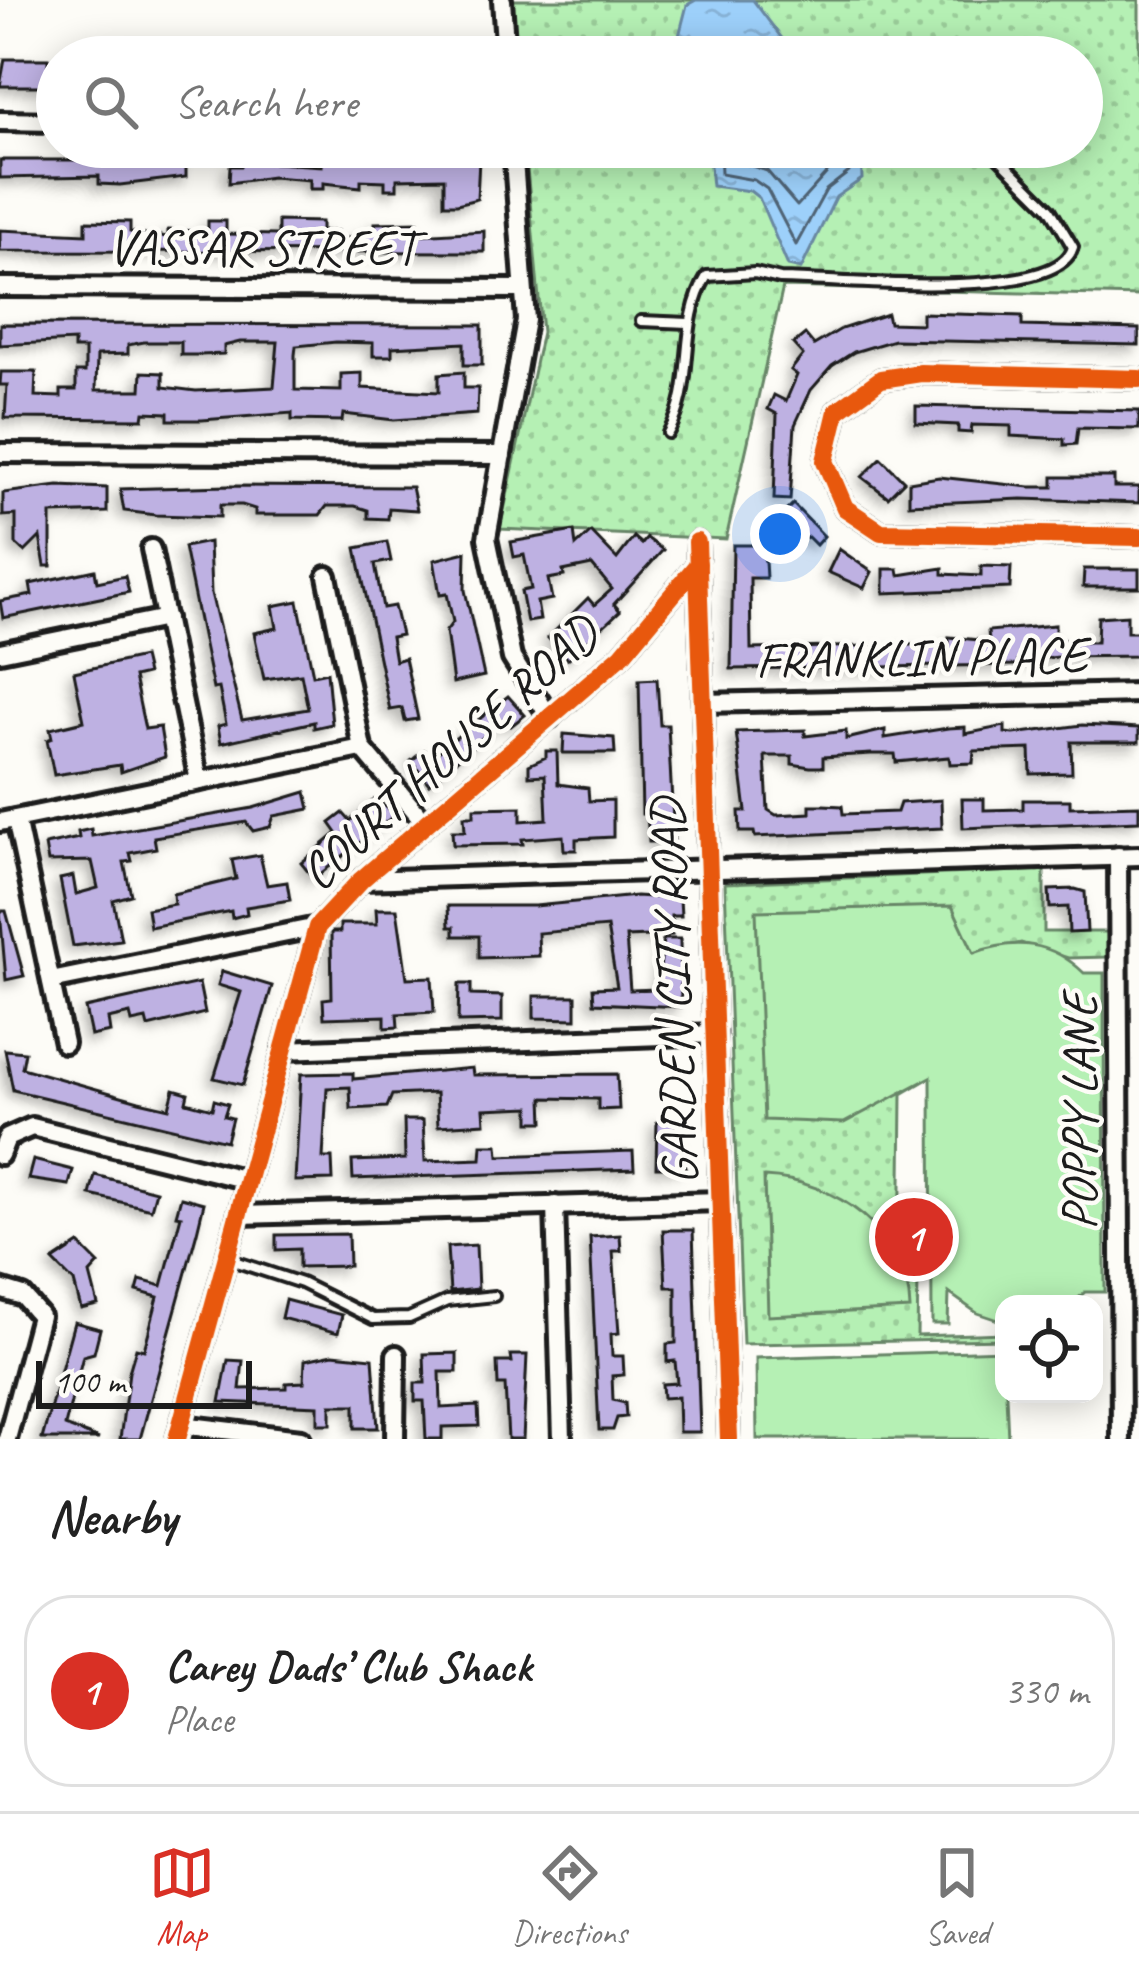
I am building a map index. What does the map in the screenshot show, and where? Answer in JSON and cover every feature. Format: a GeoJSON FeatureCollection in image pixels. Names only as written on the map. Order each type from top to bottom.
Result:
{"type":"FeatureCollection","features":[{"type":"Feature","properties":{"kind":"street"},"geometry":{"type":"LineString","coordinates":[[502,0],[505,36]]}},
{"type":"Feature","properties":{"kind":"street"},"geometry":{"type":"LineString","coordinates":[[0,122],[36,122]]}},
{"type":"Feature","properties":{"kind":"street"},"geometry":{"type":"LineString","coordinates":[[514,168],[525,330],[487,538],[512,658],[550,718]]}},
{"type":"Feature","properties":{"kind":"street","name":"VASSAR STREET"},"geometry":{"type":"LineString","coordinates":[[0,287],[523,289]]}},
{"type":"Feature","properties":{"kind":"street"},"geometry":{"type":"LineString","coordinates":[[1139,379],[893,375],[862,388],[838,411],[825,461],[845,508],[881,532],[1139,537]]}},
{"type":"Feature","properties":{"kind":"street"},"geometry":{"type":"LineString","coordinates":[[0,453],[502,455]]}},
{"type":"Feature","properties":{"kind":"street","name":"GARDEN CITY ROAD"},"geometry":{"type":"LineString","coordinates":[[697,542],[729,1439]]}},
{"type":"Feature","properties":{"kind":"street"},"geometry":{"type":"LineString","coordinates":[[151,549],[199,781]]}},
{"type":"Feature","properties":{"kind":"street","name":"COURT HOUSE ROAD"},"geometry":{"type":"LineString","coordinates":[[179,1432],[317,927],[361,880],[622,655],[698,564]]}},
{"type":"Feature","properties":{"kind":"street"},"geometry":{"type":"LineString","coordinates":[[327,576],[362,748],[426,824]]}},
{"type":"Feature","properties":{"kind":"street"},"geometry":{"type":"LineString","coordinates":[[0,652],[166,618]]}},
{"type":"Feature","properties":{"kind":"street","name":"FRANKLIN PLACE"},"geometry":{"type":"LineString","coordinates":[[704,703],[1139,693]]}},
{"type":"Feature","properties":{"kind":"street"},"geometry":{"type":"LineString","coordinates":[[64,1043],[8,820],[362,748]]}},
{"type":"Feature","properties":{"kind":"street","name":"POPPY LANE"},"geometry":{"type":"LineString","coordinates":[[1118,856],[1128,1292],[1121,1439]]}},
{"type":"Feature","properties":{"kind":"street"},"geometry":{"type":"LineString","coordinates":[[361,880],[1139,856]]}},
{"type":"Feature","properties":{"kind":"street"},"geometry":{"type":"LineString","coordinates":[[51,981],[317,927]]}},
{"type":"Feature","properties":{"kind":"street"},"geometry":{"type":"LineString","coordinates":[[283,1050],[715,1034]]}},
{"type":"Feature","properties":{"kind":"street"},"geometry":{"type":"LineString","coordinates":[[0,1155],[8,1138],[32,1127],[248,1180]]}},
{"type":"Feature","properties":{"kind":"street"},"geometry":{"type":"LineString","coordinates":[[238,1215],[721,1201]]}},
{"type":"Feature","properties":{"kind":"street"},"geometry":{"type":"LineString","coordinates":[[555,1205],[562,1439]]}},
{"type":"Feature","properties":{"kind":"street"},"geometry":{"type":"LineString","coordinates":[[0,1289],[23,1296],[40,1316],[7,1439]]}},
{"type":"Feature","properties":{"kind":"street"},"geometry":{"type":"LineString","coordinates":[[395,1439],[396,1354]]}},
{"type":"Feature","properties":{"kind":"street"},"geometry":{"type":"LineString","coordinates":[[179,1432],[296,1439]]}},
{"type":"Feature","properties":{"kind":"lane"},"geometry":{"type":"LineString","coordinates":[[668,433],[686,381],[689,323],[707,276],[755,273],[780,279],[983,284],[1029,279],[1069,259],[1073,247],[1064,226],[1008,168]]}},
{"type":"Feature","properties":{"kind":"lane"},"geometry":{"type":"LineString","coordinates":[[641,321],[689,323]]}},
{"type":"Feature","properties":{"kind":"lane"},"geometry":{"type":"LineString","coordinates":[[227,1258],[301,1283],[374,1319],[409,1318],[447,1300],[494,1296]]}},
{"type":"Feature","properties":{"kind":"green space"},"geometry":{"type":"Polygon","coordinates":[[[512,0],[1139,0],[1139,296],[783,287],[726,539],[500,529],[542,332],[527,168],[1103,168],[1103,36],[515,36],[512,0]]]}},
{"type":"Feature","properties":{"kind":"green space"},"geometry":{"type":"Polygon","coordinates":[[[1044,870],[1044,932],[1108,932],[1108,957],[1068,958],[1021,943],[974,954],[931,1077],[902,1094],[900,1273],[918,1278],[917,1336],[995,1333],[995,1339],[743,1344],[725,883],[1044,870]]]}},
{"type":"Feature","properties":{"kind":"green space"},"geometry":{"type":"Polygon","coordinates":[[[952,906],[974,953],[1004,945],[1032,945],[1059,954],[1084,973],[1104,973],[1105,1292],[995,1295],[995,1319],[977,1313],[949,1293],[948,1324],[932,1324],[931,1077],[844,1123],[764,1120],[756,911],[952,906]]]}},
{"type":"Feature","properties":{"kind":"green space"},"geometry":{"type":"Polygon","coordinates":[[[764,1177],[817,1188],[863,1215],[897,1256],[910,1309],[768,1316],[764,1177]]]}},
{"type":"Feature","properties":{"kind":"green space"},"geometry":{"type":"Polygon","coordinates":[[[995,1350],[995,1403],[1006,1403],[1008,1439],[757,1439],[756,1358],[995,1350]]]}},
{"type":"Feature","properties":{"kind":"water"},"geometry":{"type":"Polygon","coordinates":[[[696,0],[753,0],[780,36],[679,36],[687,5],[696,0]]]}},
{"type":"Feature","properties":{"kind":"water"},"geometry":{"type":"Polygon","coordinates":[[[710,168],[862,168],[862,179],[836,197],[801,269],[788,266],[759,198],[750,191],[712,186],[710,168]]]}},
{"type":"Feature","properties":{"kind":"building"},"geometry":{"type":"Polygon","coordinates":[[[5,59],[36,59],[36,86],[0,86],[5,59]]]}},
{"type":"Feature","properties":{"kind":"building"},"geometry":{"type":"Polygon","coordinates":[[[0,160],[36,160],[36,168],[186,168],[186,177],[120,185],[99,184],[99,176],[0,178],[0,160]]]}},
{"type":"Feature","properties":{"kind":"building"},"geometry":{"type":"Polygon","coordinates":[[[230,168],[479,168],[477,199],[457,204],[444,204],[444,178],[397,179],[397,189],[385,189],[385,181],[361,180],[361,187],[323,183],[323,189],[310,189],[310,180],[272,177],[229,183],[230,168]]]}},
{"type":"Feature","properties":{"kind":"building"},"geometry":{"type":"Polygon","coordinates":[[[86,221],[130,222],[130,232],[168,237],[168,230],[208,231],[208,221],[226,221],[226,234],[278,235],[278,221],[321,222],[321,231],[337,231],[337,238],[360,238],[360,231],[375,231],[375,223],[418,222],[418,235],[484,231],[484,252],[0,251],[0,230],[86,234],[86,221]]]}},
{"type":"Feature","properties":{"kind":"building"},"geometry":{"type":"Polygon","coordinates":[[[922,313],[1022,316],[1022,326],[1139,329],[1139,345],[894,340],[854,352],[832,366],[811,390],[795,425],[790,500],[774,499],[777,414],[768,409],[774,395],[786,401],[797,375],[791,370],[803,355],[793,344],[805,334],[814,345],[841,329],[887,314],[889,323],[922,324],[922,313]]]}},
{"type":"Feature","properties":{"kind":"building"},"geometry":{"type":"Polygon","coordinates":[[[0,324],[482,325],[482,365],[464,365],[464,343],[392,347],[392,356],[373,356],[373,343],[336,342],[296,346],[295,355],[295,390],[341,391],[341,374],[362,373],[362,388],[439,392],[439,374],[464,372],[464,388],[478,388],[477,414],[394,420],[343,414],[342,421],[292,420],[292,413],[202,420],[168,420],[168,413],[144,412],[143,419],[5,418],[7,385],[0,385],[1,372],[36,372],[35,396],[61,397],[61,390],[76,390],[76,372],[85,372],[85,349],[74,349],[74,341],[0,345],[0,324]],[[144,342],[128,345],[128,354],[97,355],[96,390],[141,390],[142,372],[163,373],[163,387],[196,391],[274,387],[278,342],[240,342],[224,346],[224,354],[181,355],[181,342],[144,342]]]}},
{"type":"Feature","properties":{"kind":"building"},"geometry":{"type":"Polygon","coordinates":[[[916,406],[1139,411],[1139,429],[1078,428],[1076,444],[1064,445],[1064,439],[1011,436],[1011,426],[972,425],[971,433],[958,432],[958,425],[916,423],[916,406]]]}},
{"type":"Feature","properties":{"kind":"building"},"geometry":{"type":"Polygon","coordinates":[[[881,458],[904,481],[888,497],[862,477],[881,458]]]}},
{"type":"Feature","properties":{"kind":"building"},"geometry":{"type":"Polygon","coordinates":[[[939,477],[1053,487],[1053,477],[1114,477],[1114,487],[1139,487],[1139,503],[1022,499],[909,504],[909,482],[939,477]]]}},
{"type":"Feature","properties":{"kind":"building"},"geometry":{"type":"Polygon","coordinates":[[[58,486],[107,488],[107,512],[51,514],[51,566],[45,566],[40,537],[25,552],[16,544],[16,515],[3,516],[3,493],[58,486]]]}},
{"type":"Feature","properties":{"kind":"building"},"geometry":{"type":"Polygon","coordinates":[[[412,487],[417,510],[389,508],[388,519],[368,518],[368,510],[355,506],[327,506],[320,515],[255,515],[255,509],[242,505],[220,505],[220,517],[155,515],[124,511],[120,489],[412,487]]]}},
{"type":"Feature","properties":{"kind":"building"},"geometry":{"type":"Polygon","coordinates":[[[793,504],[824,536],[816,545],[808,537],[797,542],[776,521],[793,504]]]}},
{"type":"Feature","properties":{"kind":"building"},"geometry":{"type":"Polygon","coordinates":[[[574,531],[576,546],[591,532],[617,559],[634,537],[642,544],[647,538],[663,550],[614,604],[620,611],[568,659],[548,638],[588,598],[594,605],[612,589],[592,565],[563,571],[564,576],[548,579],[552,599],[537,602],[540,620],[527,622],[521,591],[531,589],[524,555],[514,557],[511,542],[574,531]]]}},
{"type":"Feature","properties":{"kind":"building"},"geometry":{"type":"Polygon","coordinates":[[[209,542],[211,593],[242,720],[308,709],[301,674],[264,679],[254,633],[277,628],[273,606],[298,601],[313,675],[327,672],[332,724],[314,728],[314,722],[221,743],[218,726],[226,724],[219,688],[213,689],[184,547],[209,542]]]}},
{"type":"Feature","properties":{"kind":"building"},"geometry":{"type":"Polygon","coordinates":[[[387,542],[391,561],[375,564],[383,608],[394,606],[401,635],[391,637],[395,661],[405,658],[418,719],[405,721],[402,708],[390,710],[356,548],[387,542]]]}},
{"type":"Feature","properties":{"kind":"building"},"geometry":{"type":"Polygon","coordinates":[[[733,545],[760,545],[765,561],[766,578],[750,578],[751,649],[949,644],[949,637],[989,641],[988,631],[1055,625],[1055,634],[1067,642],[1097,642],[1098,617],[1127,615],[1127,632],[1139,632],[1139,656],[1059,657],[1018,661],[1018,665],[731,669],[733,545]]]}},
{"type":"Feature","properties":{"kind":"building"},"geometry":{"type":"Polygon","coordinates":[[[839,549],[872,572],[864,588],[828,572],[839,549]]]}},
{"type":"Feature","properties":{"kind":"building"},"geometry":{"type":"Polygon","coordinates":[[[466,552],[465,590],[484,676],[453,683],[446,631],[453,622],[447,594],[440,595],[434,560],[466,552]]]}},
{"type":"Feature","properties":{"kind":"building"},"geometry":{"type":"Polygon","coordinates":[[[981,566],[1011,567],[1010,588],[884,593],[884,569],[898,569],[899,575],[943,568],[943,574],[981,576],[981,566]]]}},
{"type":"Feature","properties":{"kind":"building"},"geometry":{"type":"Polygon","coordinates":[[[1084,569],[1139,569],[1139,587],[1083,587],[1084,569]]]}},
{"type":"Feature","properties":{"kind":"building"},"geometry":{"type":"Polygon","coordinates":[[[95,570],[97,582],[125,576],[129,592],[3,618],[0,601],[32,595],[30,584],[95,570]]]}},
{"type":"Feature","properties":{"kind":"building"},"geometry":{"type":"Polygon","coordinates":[[[143,657],[147,674],[134,677],[145,729],[160,727],[165,757],[121,772],[120,765],[54,775],[47,740],[52,738],[50,729],[84,721],[74,672],[143,657]]]}},
{"type":"Feature","properties":{"kind":"building"},"geometry":{"type":"Polygon","coordinates":[[[657,679],[660,725],[668,725],[674,842],[649,842],[647,814],[642,814],[639,680],[657,679]]]}},
{"type":"Feature","properties":{"kind":"building"},"geometry":{"type":"Polygon","coordinates":[[[508,696],[525,715],[511,726],[504,719],[429,784],[411,761],[424,750],[431,758],[508,696]]]}},
{"type":"Feature","properties":{"kind":"building"},"geometry":{"type":"Polygon","coordinates":[[[1082,725],[1139,728],[1139,742],[1071,742],[1072,773],[1031,774],[1030,749],[974,751],[973,763],[950,764],[949,757],[896,762],[895,754],[871,754],[823,757],[823,767],[810,767],[792,764],[792,756],[765,756],[768,810],[776,815],[810,813],[810,805],[842,806],[843,814],[897,812],[900,803],[941,800],[942,828],[755,837],[754,832],[740,832],[739,811],[746,811],[736,732],[805,730],[805,736],[846,731],[846,739],[885,730],[885,738],[948,728],[965,727],[965,734],[1005,726],[1005,733],[1014,734],[1082,725]]]}},
{"type":"Feature","properties":{"kind":"building"},"geometry":{"type":"Polygon","coordinates":[[[564,734],[614,738],[615,753],[563,753],[564,734]]]}},
{"type":"Feature","properties":{"kind":"building"},"geometry":{"type":"Polygon","coordinates":[[[546,751],[557,751],[558,784],[588,788],[589,801],[613,800],[613,837],[576,839],[576,850],[564,850],[563,836],[522,839],[523,844],[453,845],[452,831],[465,831],[464,816],[474,816],[474,808],[521,807],[521,821],[547,819],[545,775],[529,776],[529,765],[546,757],[546,751]]]}},
{"type":"Feature","properties":{"kind":"building"},"geometry":{"type":"Polygon","coordinates":[[[306,792],[310,809],[274,816],[270,827],[253,831],[246,822],[154,837],[156,848],[130,853],[132,861],[124,862],[131,895],[113,900],[121,940],[73,946],[60,879],[73,876],[76,894],[98,888],[92,861],[48,862],[45,845],[79,838],[78,832],[91,829],[92,836],[253,808],[306,792]]]}},
{"type":"Feature","properties":{"kind":"building"},"geometry":{"type":"Polygon","coordinates":[[[375,799],[396,814],[314,879],[301,863],[337,833],[330,823],[343,813],[350,821],[375,799]]]}},
{"type":"Feature","properties":{"kind":"building"},"geometry":{"type":"Polygon","coordinates":[[[962,799],[984,799],[984,810],[1023,809],[1023,800],[1070,800],[1070,807],[1139,805],[1139,821],[963,828],[962,799]]]}},
{"type":"Feature","properties":{"kind":"building"},"geometry":{"type":"Polygon","coordinates":[[[260,855],[267,885],[287,882],[290,900],[246,907],[247,914],[232,918],[231,911],[150,927],[147,909],[174,904],[173,894],[236,879],[232,860],[260,855]]]}},
{"type":"Feature","properties":{"kind":"building"},"geometry":{"type":"Polygon","coordinates":[[[1049,890],[1085,892],[1087,932],[1069,933],[1068,907],[1050,908],[1049,890]]]}},
{"type":"Feature","properties":{"kind":"building"},"geometry":{"type":"Polygon","coordinates":[[[636,896],[680,899],[681,916],[671,916],[672,935],[626,937],[630,990],[658,989],[663,939],[680,939],[681,1007],[594,1003],[593,988],[617,987],[607,927],[538,933],[539,956],[479,958],[479,936],[454,936],[454,927],[449,927],[448,906],[535,906],[636,896]]]}},
{"type":"Feature","properties":{"kind":"building"},"geometry":{"type":"Polygon","coordinates":[[[376,909],[397,909],[407,978],[432,977],[434,1012],[397,1014],[398,1027],[385,1028],[385,1016],[324,1018],[323,999],[332,998],[331,932],[340,932],[340,924],[377,924],[376,909]]]}},
{"type":"Feature","properties":{"kind":"building"},"geometry":{"type":"Polygon","coordinates":[[[0,911],[6,911],[24,976],[6,980],[0,911]]]}},
{"type":"Feature","properties":{"kind":"building"},"geometry":{"type":"Polygon","coordinates":[[[222,971],[272,986],[243,1085],[214,1078],[241,992],[218,985],[222,971]]]}},
{"type":"Feature","properties":{"kind":"building"},"geometry":{"type":"Polygon","coordinates":[[[199,983],[205,1013],[148,1027],[146,1019],[132,1022],[130,1014],[108,1019],[110,1032],[91,1036],[85,1008],[199,983]]]}},
{"type":"Feature","properties":{"kind":"building"},"geometry":{"type":"Polygon","coordinates":[[[459,984],[471,984],[471,995],[502,996],[502,1021],[458,1022],[459,984]]]}},
{"type":"Feature","properties":{"kind":"building"},"geometry":{"type":"Polygon","coordinates":[[[534,996],[576,996],[576,1019],[534,1018],[534,996]]]}},
{"type":"Feature","properties":{"kind":"building"},"geometry":{"type":"Polygon","coordinates":[[[5,1050],[25,1052],[22,1068],[139,1101],[169,1108],[174,1089],[188,1093],[186,1102],[212,1109],[214,1100],[228,1104],[224,1116],[232,1118],[226,1141],[13,1090],[5,1050]]]}},
{"type":"Feature","properties":{"kind":"building"},"geometry":{"type":"Polygon","coordinates":[[[472,1068],[473,1075],[617,1074],[619,1109],[598,1110],[598,1099],[543,1098],[544,1122],[530,1122],[530,1107],[484,1109],[485,1123],[438,1126],[436,1093],[392,1095],[387,1107],[351,1109],[350,1087],[327,1088],[323,1158],[332,1158],[333,1180],[295,1181],[301,1074],[353,1073],[353,1079],[472,1068]]]}},
{"type":"Feature","properties":{"kind":"building"},"geometry":{"type":"Polygon","coordinates":[[[404,1120],[423,1120],[425,1161],[481,1159],[482,1145],[498,1145],[499,1156],[633,1151],[634,1169],[353,1179],[352,1161],[405,1159],[404,1120]]]}},
{"type":"Feature","properties":{"kind":"building"},"geometry":{"type":"Polygon","coordinates":[[[675,1121],[676,1143],[685,1142],[685,1167],[656,1167],[657,1122],[675,1121]]]}},
{"type":"Feature","properties":{"kind":"building"},"geometry":{"type":"Polygon","coordinates":[[[33,1160],[73,1170],[69,1185],[28,1179],[33,1160]]]}},
{"type":"Feature","properties":{"kind":"building"},"geometry":{"type":"Polygon","coordinates":[[[95,1175],[156,1191],[151,1209],[90,1195],[95,1175]]]}},
{"type":"Feature","properties":{"kind":"building"},"geometry":{"type":"Polygon","coordinates":[[[181,1197],[204,1203],[197,1232],[140,1439],[120,1439],[129,1372],[136,1348],[144,1350],[158,1297],[137,1291],[140,1280],[162,1286],[181,1216],[176,1215],[181,1197]]]}},
{"type":"Feature","properties":{"kind":"building"},"geometry":{"type":"Polygon","coordinates":[[[902,1222],[926,1222],[926,1252],[902,1253],[902,1222]]]}},
{"type":"Feature","properties":{"kind":"building"},"geometry":{"type":"Polygon","coordinates":[[[663,1230],[693,1230],[700,1432],[679,1432],[678,1397],[663,1398],[662,1384],[677,1383],[675,1361],[667,1362],[667,1344],[676,1343],[676,1287],[666,1287],[663,1230]]]}},
{"type":"Feature","properties":{"kind":"building"},"geometry":{"type":"Polygon","coordinates":[[[348,1234],[349,1266],[299,1267],[299,1249],[276,1250],[276,1235],[348,1234]]]}},
{"type":"Feature","properties":{"kind":"building"},"geometry":{"type":"Polygon","coordinates":[[[620,1235],[621,1251],[613,1251],[619,1333],[611,1334],[612,1356],[623,1356],[624,1375],[612,1376],[613,1400],[625,1403],[626,1417],[617,1418],[613,1430],[599,1430],[590,1237],[620,1235]]]}},
{"type":"Feature","properties":{"kind":"building"},"geometry":{"type":"Polygon","coordinates":[[[79,1244],[99,1264],[90,1274],[98,1305],[81,1309],[74,1282],[53,1261],[79,1244]]]}},
{"type":"Feature","properties":{"kind":"building"},"geometry":{"type":"Polygon","coordinates":[[[476,1245],[478,1289],[450,1292],[447,1247],[476,1245]]]}},
{"type":"Feature","properties":{"kind":"building"},"geometry":{"type":"Polygon","coordinates":[[[285,1300],[342,1315],[338,1333],[281,1318],[285,1300]]]}},
{"type":"Feature","properties":{"kind":"building"},"geometry":{"type":"Polygon","coordinates":[[[74,1322],[100,1329],[94,1353],[83,1356],[65,1426],[99,1439],[42,1439],[74,1322]]]}},
{"type":"Feature","properties":{"kind":"building"},"geometry":{"type":"Polygon","coordinates":[[[457,1353],[457,1372],[440,1372],[441,1408],[478,1406],[479,1426],[442,1427],[442,1439],[426,1439],[424,1401],[415,1401],[415,1383],[425,1383],[424,1354],[457,1353]]]}},
{"type":"Feature","properties":{"kind":"building"},"geometry":{"type":"Polygon","coordinates":[[[333,1354],[373,1358],[378,1428],[355,1428],[355,1405],[331,1405],[331,1424],[318,1424],[318,1406],[220,1402],[228,1360],[243,1361],[240,1389],[286,1388],[286,1383],[304,1382],[305,1360],[333,1354]]]}},
{"type":"Feature","properties":{"kind":"building"},"geometry":{"type":"Polygon","coordinates":[[[511,1355],[527,1355],[523,1439],[508,1439],[505,1385],[498,1385],[497,1362],[512,1362],[511,1355]]]}},
{"type":"Feature","properties":{"kind":"cycle path"},"geometry":{"type":"LineString","coordinates":[[1139,379],[921,373],[881,379],[837,411],[825,461],[845,508],[881,532],[1139,537]]}},
{"type":"Feature","properties":{"kind":"cycle path"},"geometry":{"type":"LineString","coordinates":[[697,542],[729,1439]]}},
{"type":"Feature","properties":{"kind":"cycle path"},"geometry":{"type":"LineString","coordinates":[[177,1439],[317,927],[361,880],[622,655],[698,564]]}},
{"type":"Feature","properties":{"kind":"place","name":"Carey Dads’ Club Shack"},"geometry":{"type":"Point","coordinates":[914,1237]}}]}
